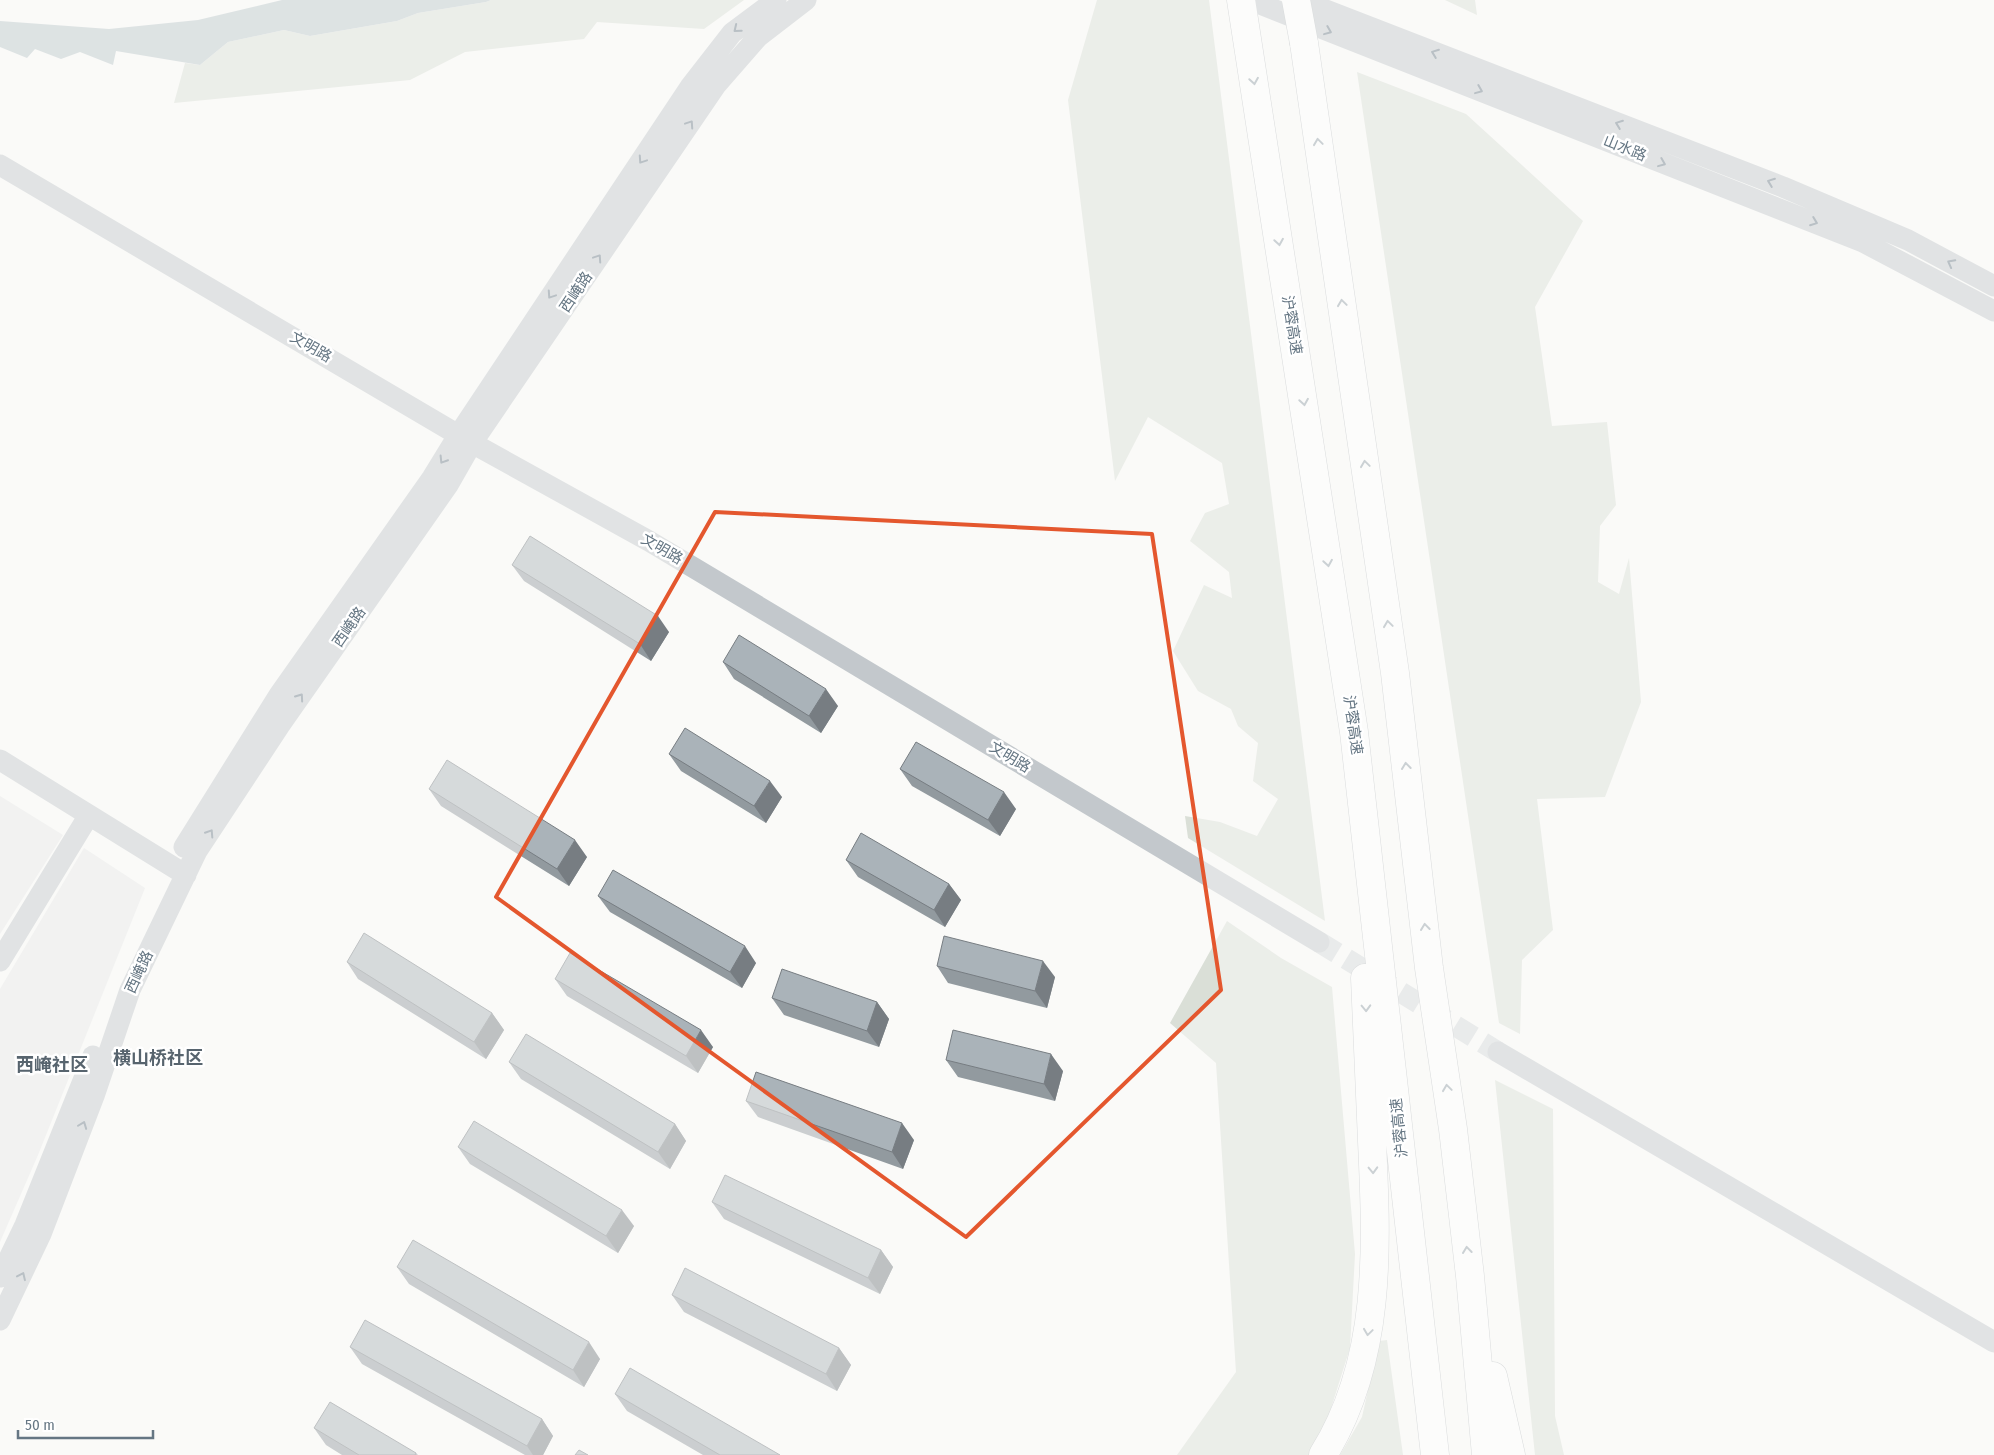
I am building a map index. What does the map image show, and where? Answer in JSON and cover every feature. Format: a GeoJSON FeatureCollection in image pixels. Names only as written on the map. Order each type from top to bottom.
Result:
{"type":"FeatureCollection","features":[{"type":"Feature","properties":{"kind":"highway","name":"沪蓉高速"},"geometry":{"type":"LineString","coordinates":[[1241,0],[1354,732],[1435,1455]]}},
{"type":"Feature","properties":{"kind":"highway"},"geometry":{"type":"LineString","coordinates":[[1296,0],[1304,42],[1395,673],[1429,968],[1453,1129],[1470,1276],[1486,1455]]}},
{"type":"Feature","properties":{"kind":"highway"},"geometry":{"type":"LineString","coordinates":[[1323,1455],[1334,1438],[1354,1391],[1367,1339],[1374,1283],[1375,1214],[1354,732]]}},
{"type":"Feature","properties":{"kind":"highway"},"geometry":{"type":"LineString","coordinates":[[1470,1276],[1511,1455]]}},
{"type":"Feature","properties":{"kind":"street","name":"西崦路"},"geometry":{"type":"LineString","coordinates":[[466,438],[690,87],[732,33],[776,0]]}},
{"type":"Feature","properties":{"kind":"street","name":"西崦路"},"geometry":{"type":"LineString","coordinates":[[0,1320],[42,1234],[94,1096],[130,990],[180,871],[189,838],[279,695],[432,478],[466,438],[716,84],[758,37],[806,0]]}},
{"type":"Feature","properties":{"kind":"street","name":"山水路"},"geometry":{"type":"LineString","coordinates":[[1250,0],[1863,242],[1994,311]]}},
{"type":"Feature","properties":{"kind":"street","name":"山水路"},"geometry":{"type":"LineString","coordinates":[[1300,0],[1783,187],[1908,240],[1994,286]]}},
{"type":"Feature","properties":{"kind":"street","name":"文明路"},"geometry":{"type":"LineString","coordinates":[[0,165],[466,438],[658,546],[1319,942]]}},
{"type":"Feature","properties":{"kind":"street"},"geometry":{"type":"LineString","coordinates":[[0,760],[180,871]]}},
{"type":"Feature","properties":{"kind":"street"},"geometry":{"type":"LineString","coordinates":[[0,961],[89,815]]}},
{"type":"Feature","properties":{"kind":"street","name":"西崦路"},"geometry":{"type":"LineString","coordinates":[[0,1277],[25,1225],[121,983],[180,871]]}},
{"type":"Feature","properties":{"kind":"street"},"geometry":{"type":"LineString","coordinates":[[1498,1052],[1994,1342]]}},
{"type":"Feature","properties":{"kind":"highlighted area"},"geometry":{"type":"Polygon","coordinates":[[[715,512],[1152,534],[1221,990],[966,1237],[496,897],[715,512]]]}},
{"type":"Feature","properties":{"kind":"shaded area"},"geometry":{"type":"Polygon","coordinates":[[[282,0],[491,0],[418,13],[397,21],[310,36],[284,30],[228,42],[200,65],[116,51],[113,65],[80,52],[61,59],[35,49],[27,58],[0,47],[0,21],[109,29],[198,20],[282,0]]]}},
{"type":"Feature","properties":{"kind":"shaded area"},"geometry":{"type":"Polygon","coordinates":[[[491,0],[744,0],[704,29],[597,22],[584,39],[465,52],[410,80],[174,103],[185,63],[200,65],[228,42],[284,30],[310,36],[397,21],[418,13],[491,0]]]}},
{"type":"Feature","properties":{"kind":"shaded area"},"geometry":{"type":"Polygon","coordinates":[[[1097,0],[1209,0],[1325,921],[1188,838],[1185,816],[1220,822],[1257,836],[1278,799],[1253,781],[1258,743],[1238,726],[1231,709],[1198,691],[1173,651],[1204,585],[1232,598],[1229,572],[1190,541],[1205,513],[1229,504],[1222,463],[1148,417],[1115,481],[1068,100],[1097,0]]]}},
{"type":"Feature","properties":{"kind":"shaded area"},"geometry":{"type":"Polygon","coordinates":[[[1445,0],[1475,0],[1477,15],[1445,0]]]}},
{"type":"Feature","properties":{"kind":"shaded area"},"geometry":{"type":"Polygon","coordinates":[[[1357,72],[1466,114],[1583,221],[1535,307],[1552,426],[1607,422],[1616,505],[1600,526],[1598,582],[1619,594],[1629,558],[1641,702],[1605,797],[1537,799],[1553,930],[1522,960],[1520,1034],[1499,1023],[1357,72]]]}},
{"type":"Feature","properties":{"kind":"shaded area"},"geometry":{"type":"Polygon","coordinates":[[[0,796],[63,835],[0,934],[0,796]]]}},
{"type":"Feature","properties":{"kind":"shaded area"},"geometry":{"type":"Polygon","coordinates":[[[84,848],[145,888],[38,1155],[0,1242],[0,989],[84,848]]]}},
{"type":"Feature","properties":{"kind":"shaded area"},"geometry":{"type":"Polygon","coordinates":[[[1227,921],[1281,958],[1332,987],[1355,1254],[1350,1348],[1327,1421],[1310,1455],[1177,1455],[1236,1372],[1216,1063],[1170,1023],[1227,921]]]}},
{"type":"Feature","properties":{"kind":"shaded area"},"geometry":{"type":"Polygon","coordinates":[[[1495,1080],[1553,1109],[1555,1416],[1564,1455],[1535,1455],[1495,1080]]]}},
{"type":"Feature","properties":{"kind":"shaded area"},"geometry":{"type":"Polygon","coordinates":[[[1387,1340],[1403,1455],[1340,1455],[1362,1417],[1379,1341],[1387,1340]]]}},
{"type":"Feature","properties":{"kind":"building"},"geometry":{"type":"Polygon","coordinates":[[[530,536],[658,616],[640,644],[512,565],[530,536]]]}},
{"type":"Feature","properties":{"kind":"building"},"geometry":{"type":"Polygon","coordinates":[[[739,635],[826,689],[809,716],[723,662],[739,635]]]}},
{"type":"Feature","properties":{"kind":"building"},"geometry":{"type":"Polygon","coordinates":[[[685,728],[770,781],[754,806],[669,754],[685,728]]]}},
{"type":"Feature","properties":{"kind":"building"},"geometry":{"type":"Polygon","coordinates":[[[916,742],[1004,792],[988,820],[900,769],[916,742]]]}},
{"type":"Feature","properties":{"kind":"building"},"geometry":{"type":"Polygon","coordinates":[[[447,760],[575,840],[557,869],[429,789],[447,760]]]}},
{"type":"Feature","properties":{"kind":"building"},"geometry":{"type":"Polygon","coordinates":[[[861,833],[949,884],[934,910],[846,860],[861,833]]]}},
{"type":"Feature","properties":{"kind":"building"},"geometry":{"type":"Polygon","coordinates":[[[613,870],[745,946],[730,972],[598,896],[613,870]]]}},
{"type":"Feature","properties":{"kind":"building"},"geometry":{"type":"Polygon","coordinates":[[[364,933],[492,1013],[474,1042],[347,962],[364,933]]]}},
{"type":"Feature","properties":{"kind":"building"},"geometry":{"type":"Polygon","coordinates":[[[944,936],[1043,961],[1035,991],[937,966],[944,936]]]}},
{"type":"Feature","properties":{"kind":"building"},"geometry":{"type":"Polygon","coordinates":[[[570,953],[701,1030],[686,1056],[555,979],[570,953]]]}},
{"type":"Feature","properties":{"kind":"building"},"geometry":{"type":"Polygon","coordinates":[[[782,969],[877,1002],[867,1031],[772,998],[782,969]]]}},
{"type":"Feature","properties":{"kind":"building"},"geometry":{"type":"Polygon","coordinates":[[[953,1030],[1051,1054],[1044,1084],[946,1060],[953,1030]]]}},
{"type":"Feature","properties":{"kind":"building"},"geometry":{"type":"Polygon","coordinates":[[[526,1034],[675,1124],[658,1152],[509,1062],[526,1034]]]}},
{"type":"Feature","properties":{"kind":"building"},"geometry":{"type":"Polygon","coordinates":[[[756,1072],[902,1123],[892,1152],[746,1101],[756,1072]]]}},
{"type":"Feature","properties":{"kind":"building"},"geometry":{"type":"Polygon","coordinates":[[[474,1121],[622,1210],[606,1236],[458,1147],[474,1121]]]}},
{"type":"Feature","properties":{"kind":"building"},"geometry":{"type":"Polygon","coordinates":[[[725,1175],[881,1250],[868,1278],[712,1202],[725,1175]]]}},
{"type":"Feature","properties":{"kind":"building"},"geometry":{"type":"Polygon","coordinates":[[[413,1240],[589,1342],[573,1370],[397,1267],[413,1240]]]}},
{"type":"Feature","properties":{"kind":"building"},"geometry":{"type":"Polygon","coordinates":[[[685,1268],[839,1348],[826,1374],[672,1295],[685,1268]]]}},
{"type":"Feature","properties":{"kind":"building"},"geometry":{"type":"Polygon","coordinates":[[[365,1320],[542,1419],[527,1446],[350,1347],[365,1320]]]}},
{"type":"Feature","properties":{"kind":"building"},"geometry":{"type":"Polygon","coordinates":[[[630,1368],[780,1455],[720,1455],[615,1394],[630,1368]]]}},
{"type":"Feature","properties":{"kind":"building"},"geometry":{"type":"Polygon","coordinates":[[[330,1402],[416,1453],[415,1455],[359,1455],[314,1428],[330,1402]]]}},
{"type":"Feature","properties":{"kind":"building"},"geometry":{"type":"Polygon","coordinates":[[[579,1450],[588,1455],[575,1455],[579,1450]]]}},
{"type":"Feature","properties":{"kind":"tunnel"},"geometry":{"type":"LineString","coordinates":[[1319,942],[1498,1052]]}},
{"type":"Feature","properties":{"kind":"district","name":"横山桥社区"},"geometry":{"type":"Point","coordinates":[158,1058]}},
{"type":"Feature","properties":{"kind":"district","name":"西崦社区"},"geometry":{"type":"Point","coordinates":[52,1065]}}]}
